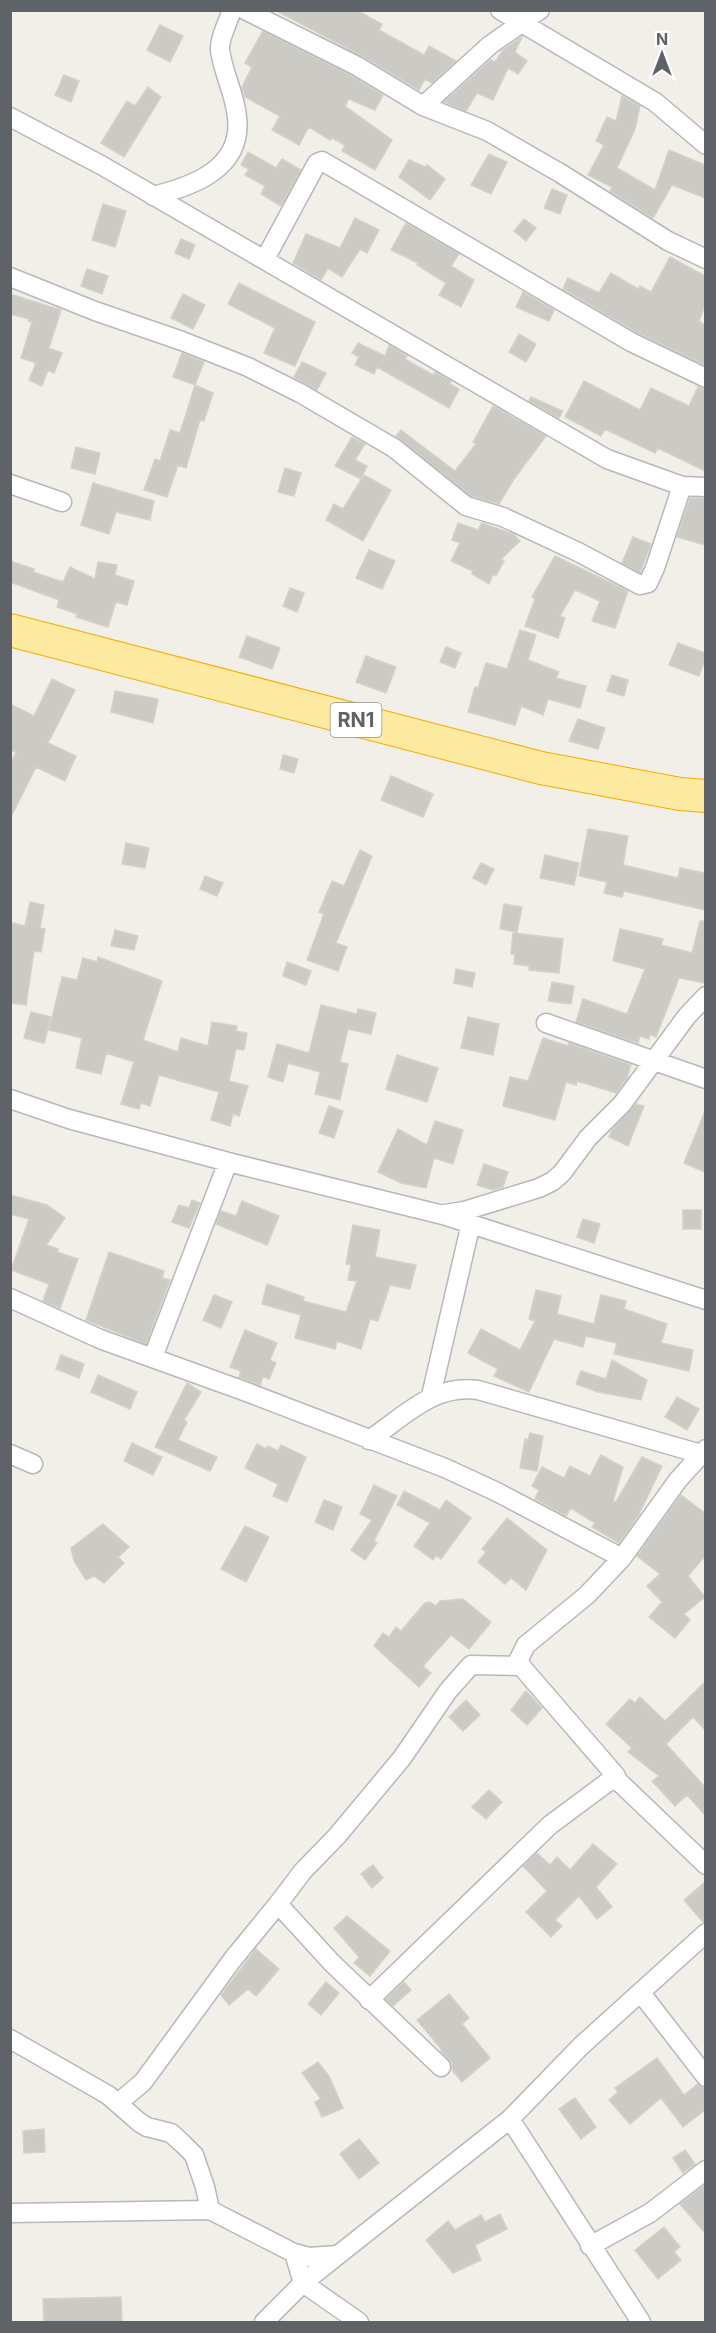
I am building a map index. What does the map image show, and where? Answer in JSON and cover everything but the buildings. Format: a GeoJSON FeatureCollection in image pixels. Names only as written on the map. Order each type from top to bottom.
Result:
{"type":"FeatureCollection","features":[{"type":"Feature","properties":{"kind":"highway","name":"RN1"},"geometry":{"type":"LineString","coordinates":[[10,630],[541,768],[680,794],[705,796]]}},
{"type":"Feature","properties":{"kind":"street"},"geometry":{"type":"LineString","coordinates":[[153,196],[183,189],[207,178],[229,155],[237,138],[237,116],[220,48],[232,10]]}},
{"type":"Feature","properties":{"kind":"street"},"geometry":{"type":"LineString","coordinates":[[245,10],[357,66],[423,106],[487,131],[560,173],[668,241],[705,259]]}},
{"type":"Feature","properties":{"kind":"street"},"geometry":{"type":"LineString","coordinates":[[500,10],[655,102],[705,145]]}},
{"type":"Feature","properties":{"kind":"street"},"geometry":{"type":"LineString","coordinates":[[423,106],[490,45],[540,10]]}},
{"type":"Feature","properties":{"kind":"street"},"geometry":{"type":"LineString","coordinates":[[10,117],[101,165],[607,459],[682,486],[705,487]]}},
{"type":"Feature","properties":{"kind":"street"},"geometry":{"type":"LineString","coordinates":[[265,259],[317,163],[322,161],[631,342],[705,378]]}},
{"type":"Feature","properties":{"kind":"street"},"geometry":{"type":"LineString","coordinates":[[10,277],[248,367],[394,448],[466,506],[503,517],[578,552],[640,585],[646,585],[651,578],[682,486]]}},
{"type":"Feature","properties":{"kind":"street"},"geometry":{"type":"LineString","coordinates":[[10,483],[62,502]]}},
{"type":"Feature","properties":{"kind":"street"},"geometry":{"type":"LineString","coordinates":[[467,1217],[539,1188],[562,1173],[588,1138],[622,1104],[687,1016],[705,996]]}},
{"type":"Feature","properties":{"kind":"street"},"geometry":{"type":"LineString","coordinates":[[546,1023],[654,1063],[705,1079]]}},
{"type":"Feature","properties":{"kind":"street"},"geometry":{"type":"LineString","coordinates":[[10,1099],[69,1119],[228,1162],[443,1215],[467,1217],[705,1300]]}},
{"type":"Feature","properties":{"kind":"street"},"geometry":{"type":"LineString","coordinates":[[153,1357],[228,1162]]}},
{"type":"Feature","properties":{"kind":"street"},"geometry":{"type":"LineString","coordinates":[[431,1396],[467,1217]]}},
{"type":"Feature","properties":{"kind":"street"},"geometry":{"type":"LineString","coordinates":[[10,1298],[100,1339],[434,1464],[497,1492],[622,1558]]}},
{"type":"Feature","properties":{"kind":"street"},"geometry":{"type":"LineString","coordinates":[[369,1440],[431,1396],[447,1390],[463,1388],[478,1390],[703,1452],[678,1480],[622,1558],[587,1594],[526,1645],[519,1659],[521,1666],[616,1776],[614,1777],[705,1865]]}},
{"type":"Feature","properties":{"kind":"street"},"geometry":{"type":"LineString","coordinates":[[10,1454],[33,1464]]}},
{"type":"Feature","properties":{"kind":"street"},"geometry":{"type":"LineString","coordinates":[[118,2103],[143,2082],[233,1959],[303,1871],[337,1836],[402,1758],[448,1691],[471,1665],[521,1666]]}},
{"type":"Feature","properties":{"kind":"street"},"geometry":{"type":"LineString","coordinates":[[369,2000],[550,1825],[616,1776]]}},
{"type":"Feature","properties":{"kind":"street"},"geometry":{"type":"LineString","coordinates":[[278,1904],[332,1963],[441,2067]]}},
{"type":"Feature","properties":{"kind":"street"},"geometry":{"type":"LineString","coordinates":[[264,2322],[303,2283],[510,2119],[581,2046],[705,1933]]}},
{"type":"Feature","properties":{"kind":"street"},"geometry":{"type":"LineString","coordinates":[[640,1994],[705,2077]]}},
{"type":"Feature","properties":{"kind":"street"},"geometry":{"type":"LineString","coordinates":[[10,2039],[57,2068],[108,2095],[138,2122],[171,2133],[189,2150],[198,2165],[210,2210]]}},
{"type":"Feature","properties":{"kind":"street"},"geometry":{"type":"LineString","coordinates":[[510,2119],[641,2322]]}},
{"type":"Feature","properties":{"kind":"street"},"geometry":{"type":"LineString","coordinates":[[590,2246],[650,2213],[705,2170]]}},
{"type":"Feature","properties":{"kind":"street"},"geometry":{"type":"LineString","coordinates":[[10,2213],[210,2210],[294,2253],[309,2257],[338,2255]]}},
{"type":"Feature","properties":{"kind":"street"},"geometry":{"type":"LineString","coordinates":[[294,2253],[303,2283],[359,2322]]}}]}
